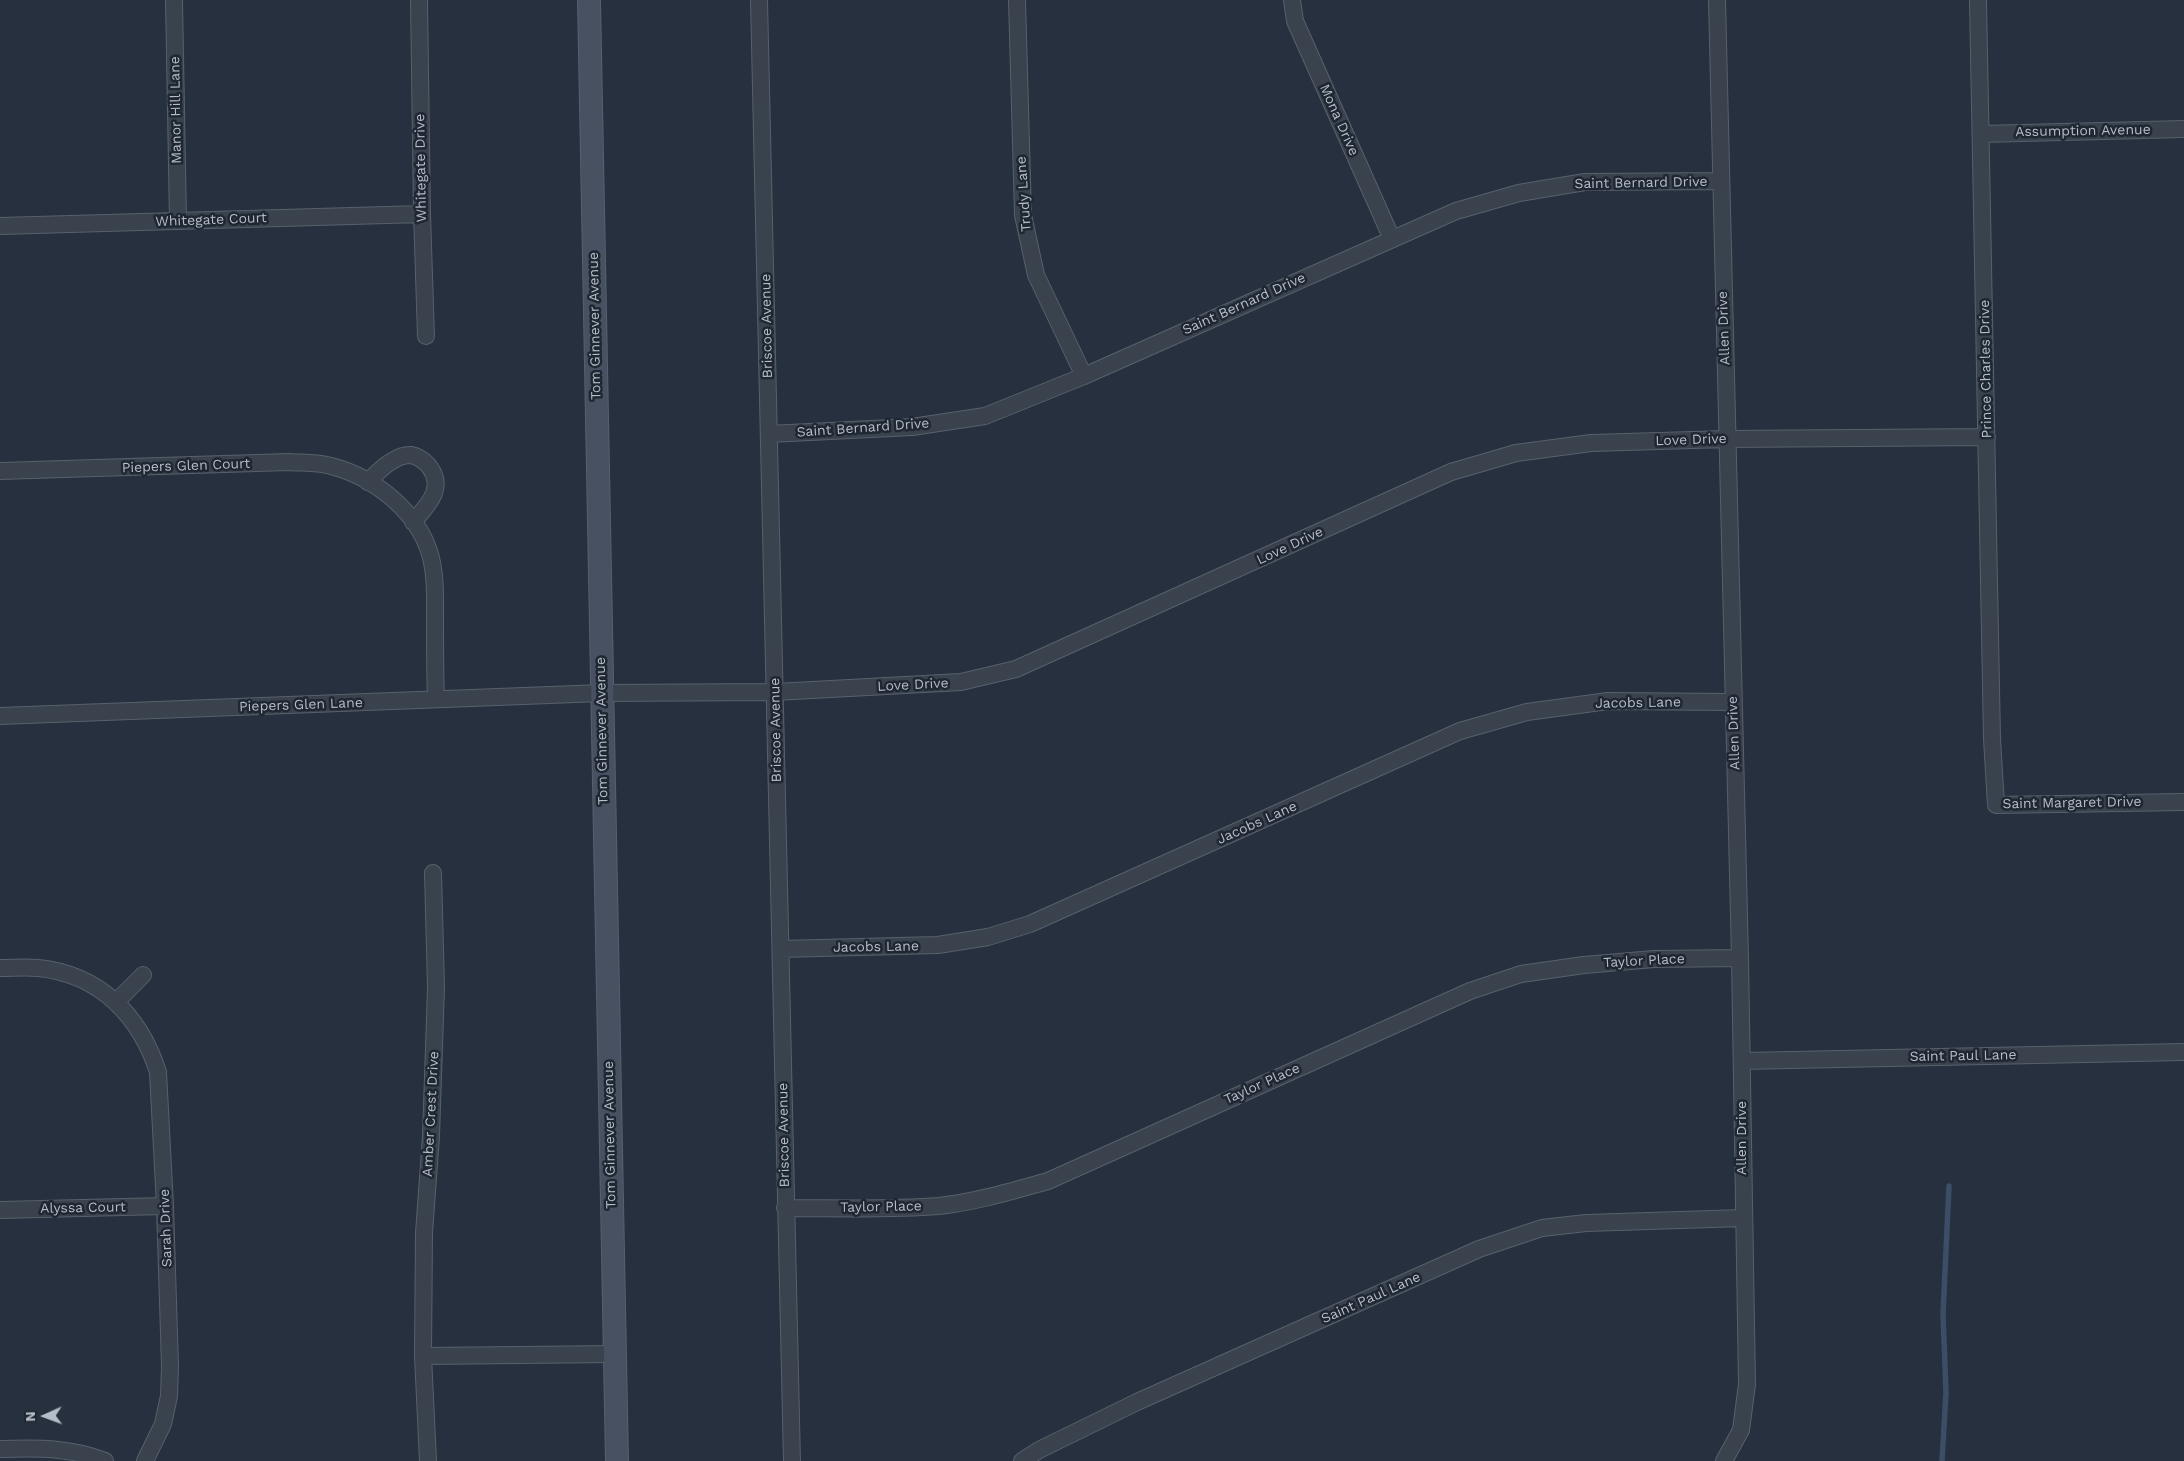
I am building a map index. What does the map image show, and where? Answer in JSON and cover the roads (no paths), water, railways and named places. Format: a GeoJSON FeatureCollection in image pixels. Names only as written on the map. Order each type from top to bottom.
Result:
{"type":"FeatureCollection","features":[{"type":"Feature","properties":{"kind":"main road","name":"Tom Ginnever Avenue"},"geometry":{"type":"LineString","coordinates":[[589,0],[617,1461]]}},
{"type":"Feature","properties":{"kind":"street","name":"Manor Hill Lane"},"geometry":{"type":"LineString","coordinates":[[174,0],[178,221]]}},
{"type":"Feature","properties":{"kind":"street","name":"Whitegate Drive"},"geometry":{"type":"LineString","coordinates":[[419,0],[426,336]]}},
{"type":"Feature","properties":{"kind":"street","name":"Briscoe Avenue"},"geometry":{"type":"LineString","coordinates":[[759,0],[792,1461]]}},
{"type":"Feature","properties":{"kind":"street","name":"Trudy Lane"},"geometry":{"type":"LineString","coordinates":[[1017,0],[1022,215],[1036,275],[1084,376]]}},
{"type":"Feature","properties":{"kind":"street","name":"Mona Drive"},"geometry":{"type":"LineString","coordinates":[[1292,0],[1295,21],[1392,239]]}},
{"type":"Feature","properties":{"kind":"street","name":"Allen Drive"},"geometry":{"type":"LineString","coordinates":[[1717,0],[1740,958],[1747,1384],[1741,1430],[1724,1461]]}},
{"type":"Feature","properties":{"kind":"street","name":"Prince Charles Drive"},"geometry":{"type":"LineString","coordinates":[[1978,0],[1992,739]]}},
{"type":"Feature","properties":{"kind":"street","name":"Assumption Avenue"},"geometry":{"type":"LineString","coordinates":[[1981,134],[2184,129]]}},
{"type":"Feature","properties":{"kind":"street","name":"Saint Bernard Drive"},"geometry":{"type":"LineString","coordinates":[[769,434],[912,427],[985,416],[1084,376],[1456,210],[1519,193],[1584,182],[1720,181]]}},
{"type":"Feature","properties":{"kind":"street","name":"Whitegate Court"},"geometry":{"type":"LineString","coordinates":[[0,226],[422,214]]}},
{"type":"Feature","properties":{"kind":"street","name":"Love Drive"},"geometry":{"type":"LineString","coordinates":[[602,693],[775,692],[961,682],[1016,669],[1442,476],[1516,453],[1591,443],[1727,439],[1987,437]]}},
{"type":"Feature","properties":{"kind":"street"},"geometry":{"type":"LineString","coordinates":[[368,482],[382,468],[397,459],[411,455],[425,461],[435,474],[436,488],[427,506],[412,522]]}},
{"type":"Feature","properties":{"kind":"street","name":"Piepers Glen Court"},"geometry":{"type":"LineString","coordinates":[[0,471],[289,462],[330,466],[368,482],[386,493],[412,522],[430,554],[435,588],[436,700]]}},
{"type":"Feature","properties":{"kind":"street","name":"Piepers Glen Lane"},"geometry":{"type":"LineString","coordinates":[[0,716],[602,693]]}},
{"type":"Feature","properties":{"kind":"street","name":"Jacobs Lane"},"geometry":{"type":"LineString","coordinates":[[781,949],[938,945],[988,937],[1030,924],[1460,731],[1527,712],[1608,701],[1733,702]]}},
{"type":"Feature","properties":{"kind":"street","name":"Saint Margaret Drive"},"geometry":{"type":"LineString","coordinates":[[1992,739],[1996,805],[2184,802]]}},
{"type":"Feature","properties":{"kind":"street","name":"Amber Crest Drive"},"geometry":{"type":"LineString","coordinates":[[428,1461],[423,1356],[424,1233],[431,1136],[436,987],[433,873]]}},
{"type":"Feature","properties":{"kind":"street","name":"Taylor Place"},"geometry":{"type":"LineString","coordinates":[[785,1208],[941,1206],[990,1197],[1048,1181],[1470,991],[1522,974],[1584,965],[1654,959],[1740,958]]}},
{"type":"Feature","properties":{"kind":"street","name":"Sarah Drive"},"geometry":{"type":"LineString","coordinates":[[0,968],[39,968],[64,973],[83,980],[116,1002],[140,1030],[158,1072],[165,1206],[170,1366],[169,1396],[163,1424],[145,1461]]}},
{"type":"Feature","properties":{"kind":"street"},"geometry":{"type":"LineString","coordinates":[[116,1002],[143,975]]}},
{"type":"Feature","properties":{"kind":"street","name":"Saint Paul Lane"},"geometry":{"type":"LineString","coordinates":[[1742,1061],[2184,1052]]}},
{"type":"Feature","properties":{"kind":"street","name":"Alyssa Court"},"geometry":{"type":"LineString","coordinates":[[0,1210],[165,1206]]}},
{"type":"Feature","properties":{"kind":"street","name":"Saint Paul Lane"},"geometry":{"type":"LineString","coordinates":[[1022,1461],[1039,1450],[1137,1402],[1479,1249],[1542,1228],[1586,1223],[1743,1218]]}},
{"type":"Feature","properties":{"kind":"street"},"geometry":{"type":"LineString","coordinates":[[423,1356],[615,1354]]}},
{"type":"Feature","properties":{"kind":"street"},"geometry":{"type":"LineString","coordinates":[[0,1449],[66,1450],[84,1453],[105,1461]]}},
{"type":"Feature","properties":{"kind":"waterway"},"geometry":{"type":"LineString","coordinates":[[1942,1461],[1946,1393],[1943,1314],[1949,1186]]}}]}
